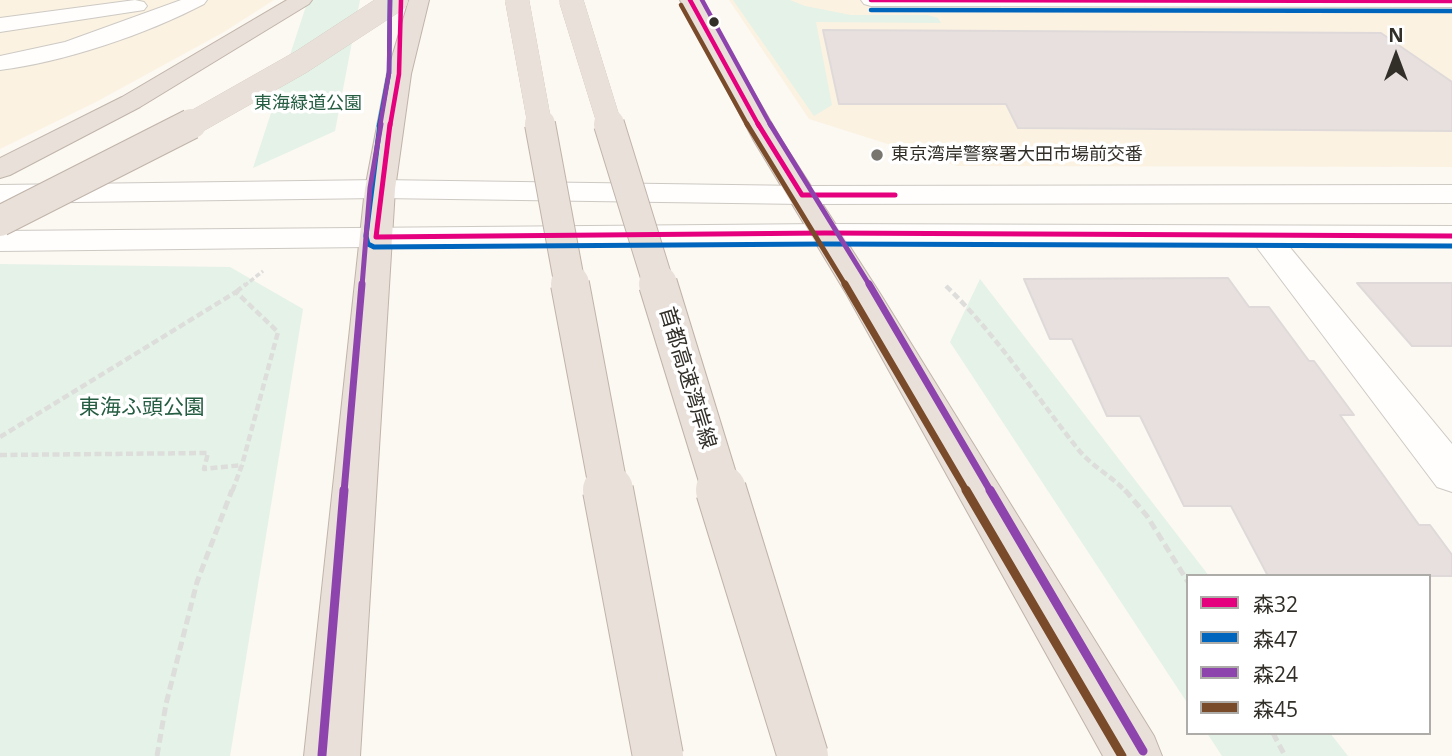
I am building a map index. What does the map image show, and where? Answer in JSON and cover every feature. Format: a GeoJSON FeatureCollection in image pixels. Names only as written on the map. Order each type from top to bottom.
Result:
{"type":"FeatureCollection","features":[{"type":"Feature","properties":{"kind":"highway"},"geometry":{"type":"LineString","coordinates":[[0,169],[141,96],[302,0]]}},
{"type":"Feature","properties":{"kind":"highway"},"geometry":{"type":"LineString","coordinates":[[399,0],[399,74]]}},
{"type":"Feature","properties":{"kind":"highway"},"geometry":{"type":"LineString","coordinates":[[0,221],[170,136],[239,98],[399,0]]}},
{"type":"Feature","properties":{"kind":"highway"},"geometry":{"type":"LineString","coordinates":[[332,756],[380,189],[399,74],[419,0]]}},
{"type":"Feature","properties":{"kind":"highway"},"geometry":{"type":"LineString","coordinates":[[517,0],[658,756]]}},
{"type":"Feature","properties":{"kind":"highway","name":"首都高速湾岸線"},"geometry":{"type":"LineString","coordinates":[[571,0],[803,756]]}},
{"type":"Feature","properties":{"kind":"highway"},"geometry":{"type":"LineString","coordinates":[[690,0],[768,141],[1123,736]]}},
{"type":"Feature","properties":{"kind":"street"},"geometry":{"type":"LineString","coordinates":[[0,26],[186,0]]}},
{"type":"Feature","properties":{"kind":"street"},"geometry":{"type":"LineString","coordinates":[[0,63],[64,50],[175,11],[197,0]]}},
{"type":"Feature","properties":{"kind":"street"},"geometry":{"type":"LineString","coordinates":[[871,0],[1452,1]]}},
{"type":"Feature","properties":{"kind":"street"},"geometry":{"type":"LineString","coordinates":[[0,194],[380,189],[802,195],[1452,194]]}},
{"type":"Feature","properties":{"kind":"street"},"geometry":{"type":"LineString","coordinates":[[0,241],[825,233],[1452,236]]}},
{"type":"Feature","properties":{"kind":"street"},"geometry":{"type":"LineString","coordinates":[[1264,236],[1452,475]]}},
{"type":"Feature","properties":{"kind":"path"},"geometry":{"type":"LineString","coordinates":[[0,437],[236,292],[267,269]]}},
{"type":"Feature","properties":{"kind":"path"},"geometry":{"type":"LineString","coordinates":[[946,286],[972,311],[1009,355],[1080,452],[1124,489],[1147,516],[1186,579]]}},
{"type":"Feature","properties":{"kind":"path"},"geometry":{"type":"LineString","coordinates":[[157,756],[166,704],[197,582],[242,465],[278,332],[236,292]]}},
{"type":"Feature","properties":{"kind":"path"},"geometry":{"type":"LineString","coordinates":[[0,455],[208,453],[204,469],[242,465]]}},
{"type":"Feature","properties":{"kind":"path"},"geometry":{"type":"LineString","coordinates":[[1274,735],[1285,756]]}},
{"type":"Feature","properties":{"kind":"shaded area"},"geometry":{"type":"Polygon","coordinates":[[[0,0],[274,0],[224,32],[96,102],[0,149],[0,0]]]}},
{"type":"Feature","properties":{"kind":"shaded area"},"geometry":{"type":"Polygon","coordinates":[[[729,0],[1452,0],[1452,167],[957,166],[809,119],[729,0]]]}},
{"type":"Feature","properties":{"kind":"green space","name":"東海緑道公園"},"geometry":{"type":"Polygon","coordinates":[[[308,0],[360,0],[335,131],[253,168],[308,0]]]}},
{"type":"Feature","properties":{"kind":"green space"},"geometry":{"type":"Polygon","coordinates":[[[733,0],[790,0],[805,6],[851,15],[928,15],[938,18],[941,23],[816,22],[832,105],[814,116],[733,0]]]}},
{"type":"Feature","properties":{"kind":"green space","name":"東海ふ頭公園"},"geometry":{"type":"Polygon","coordinates":[[[0,264],[230,267],[303,309],[230,756],[0,756],[0,264]]]}},
{"type":"Feature","properties":{"kind":"green space"},"geometry":{"type":"Polygon","coordinates":[[[980,279],[1207,574],[1186,574],[1186,701],[950,342],[980,279]]]}},
{"type":"Feature","properties":{"kind":"green space"},"geometry":{"type":"Polygon","coordinates":[[[1208,735],[1332,735],[1348,756],[1222,756],[1208,735]]]}},
{"type":"Feature","properties":{"kind":"building"},"geometry":{"type":"Polygon","coordinates":[[[823,30],[1381,33],[1452,82],[1452,131],[1018,128],[1006,104],[839,104],[823,30]]]}},
{"type":"Feature","properties":{"kind":"building"},"geometry":{"type":"Polygon","coordinates":[[[1228,278],[1249,307],[1269,307],[1309,361],[1314,361],[1354,415],[1340,415],[1419,525],[1430,525],[1452,555],[1452,576],[1267,574],[1231,506],[1184,506],[1140,416],[1107,416],[1072,339],[1050,339],[1024,279],[1228,278]]]}},
{"type":"Feature","properties":{"kind":"building"},"geometry":{"type":"Polygon","coordinates":[[[1357,283],[1452,283],[1452,346],[1412,346],[1357,283]]]}},
{"type":"Feature","properties":{"kind":"transit line","name":"森47"},"geometry":{"type":"LineString","coordinates":[[390,0],[389,73],[374,154],[366,236],[368,244],[374,247],[825,244],[1452,246]]}},
{"type":"Feature","properties":{"kind":"transit line","name":"森24"},"geometry":{"type":"LineString","coordinates":[[322,755],[370,188],[389,73],[390,0]]}},
{"type":"Feature","properties":{"kind":"transit line","name":"森32"},"geometry":{"type":"LineString","coordinates":[[401,0],[399,74],[384,156],[376,237],[825,233],[1452,236]]}},
{"type":"Feature","properties":{"kind":"transit line","name":"森32"},"geometry":{"type":"LineString","coordinates":[[690,0],[768,141],[802,195],[895,195]]}},
{"type":"Feature","properties":{"kind":"transit line","name":"森24"},"geometry":{"type":"LineString","coordinates":[[702,0],[777,136],[873,290],[1143,751]]}},
{"type":"Feature","properties":{"kind":"transit line","name":"森32"},"geometry":{"type":"LineString","coordinates":[[871,0],[1452,1]]}},
{"type":"Feature","properties":{"kind":"transit line","name":"森45"},"geometry":{"type":"LineString","coordinates":[[681,5],[759,146],[855,300],[1122,756]]}},
{"type":"Feature","properties":{"kind":"transit line","name":"森47"},"geometry":{"type":"LineString","coordinates":[[871,10],[1452,11]]}},
{"type":"Feature","properties":{"kind":"place","name":"東京湾岸警察署大田市場前交番"},"geometry":{"type":"Point","coordinates":[877,155]}}]}
